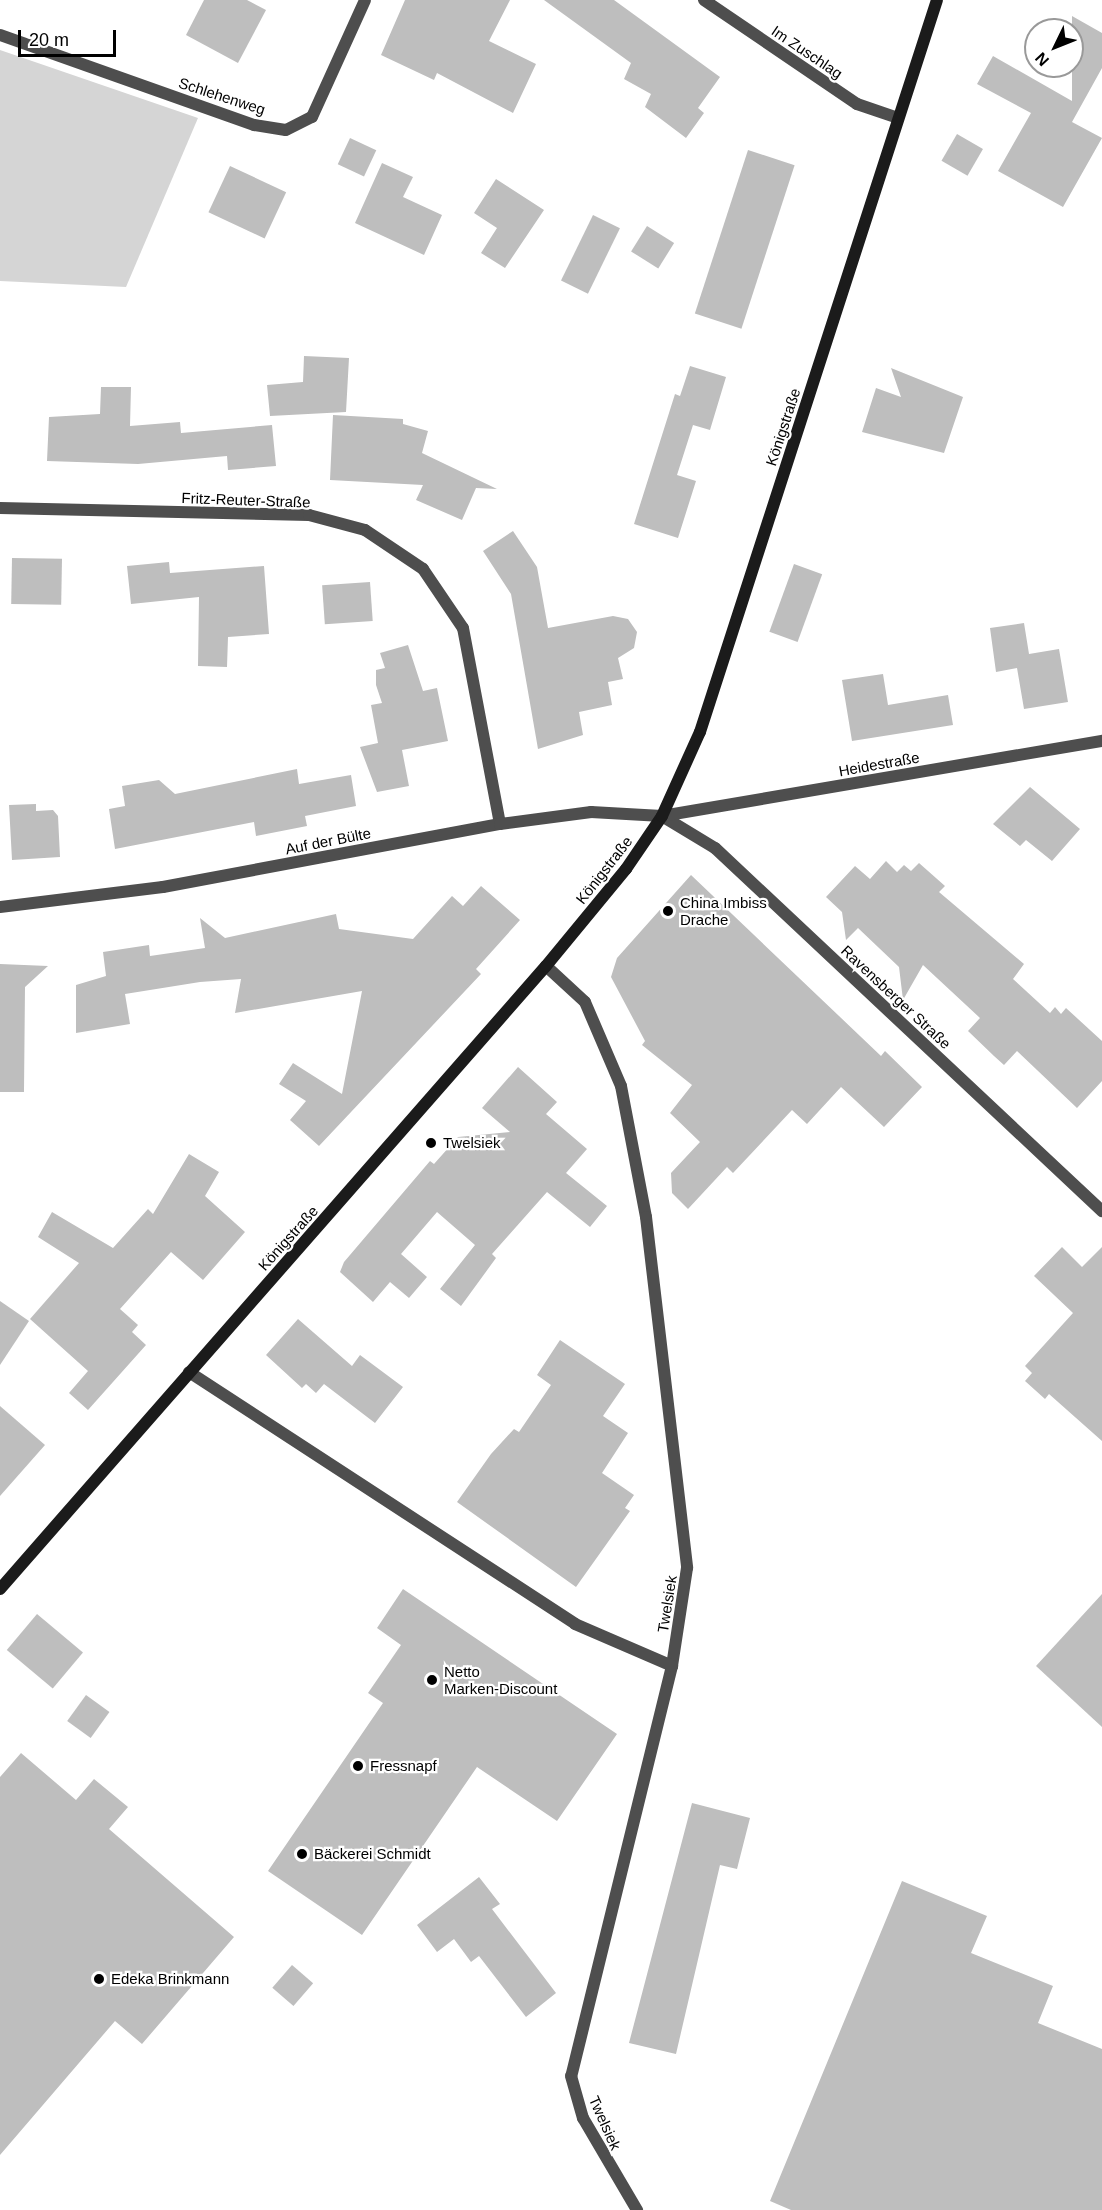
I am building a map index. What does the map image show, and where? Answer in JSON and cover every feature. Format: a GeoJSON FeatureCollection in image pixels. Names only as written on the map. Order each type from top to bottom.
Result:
{"type":"FeatureCollection","features":[{"type":"Feature","properties":{"kind":"main road","name":"Königstraße"},"geometry":{"type":"LineString","coordinates":[[0,1589],[546,966],[627,869],[662,816],[700,732],[936,0]]}},
{"type":"Feature","properties":{"kind":"street","name":"Schlehenweg"},"geometry":{"type":"LineString","coordinates":[[0,35],[254,124],[286,130],[312,117],[365,0]]}},
{"type":"Feature","properties":{"kind":"street","name":"Im Zuschlag"},"geometry":{"type":"LineString","coordinates":[[704,0],[857,104],[898,118]]}},
{"type":"Feature","properties":{"kind":"street","name":"Fritz-Reuter-Straße"},"geometry":{"type":"LineString","coordinates":[[0,508],[309,515],[365,530],[423,569],[463,628],[500,824]]}},
{"type":"Feature","properties":{"kind":"street","name":"Heidestraße"},"geometry":{"type":"LineString","coordinates":[[662,816],[1102,741]]}},
{"type":"Feature","properties":{"kind":"street","name":"Auf der Bülte"},"geometry":{"type":"LineString","coordinates":[[0,907],[163,887],[500,824],[591,812],[662,816]]}},
{"type":"Feature","properties":{"kind":"street","name":"Ravensberger Straße"},"geometry":{"type":"LineString","coordinates":[[662,816],[715,848],[1102,1211]]}},
{"type":"Feature","properties":{"kind":"street","name":"Twelsiek"},"geometry":{"type":"LineString","coordinates":[[546,966],[585,1002],[621,1086],[646,1217],[687,1568],[672,1666],[571,2076],[583,2118],[637,2210]]}},
{"type":"Feature","properties":{"kind":"street"},"geometry":{"type":"LineString","coordinates":[[189,1372],[575,1623],[672,1666]]}},
{"type":"Feature","properties":{"kind":"shaded area"},"geometry":{"type":"Polygon","coordinates":[[[0,50],[198,118],[126,287],[0,281],[0,50]]]}},
{"type":"Feature","properties":{"kind":"building"},"geometry":{"type":"Polygon","coordinates":[[[204,0],[247,0],[266,10],[238,63],[186,35],[204,0]]]}},
{"type":"Feature","properties":{"kind":"building"},"geometry":{"type":"Polygon","coordinates":[[[405,0],[510,0],[489,41],[536,64],[513,113],[437,73],[434,80],[381,55],[405,0]]]}},
{"type":"Feature","properties":{"kind":"building"},"geometry":{"type":"Polygon","coordinates":[[[544,0],[614,0],[720,77],[698,108],[704,113],[686,138],[645,107],[651,94],[624,79],[631,63],[544,0]]]}},
{"type":"Feature","properties":{"kind":"building"},"geometry":{"type":"Polygon","coordinates":[[[1084,23],[1102,33],[1102,68],[1072,122],[1102,138],[1063,207],[998,171],[1031,113],[977,84],[993,56],[1024,74],[1024,78],[1032,78],[1072,101],[1072,78],[1084,78],[1084,23]]]}},
{"type":"Feature","properties":{"kind":"building"},"geometry":{"type":"Polygon","coordinates":[[[957,134],[983,149],[967,176],[942,161],[957,134]]]}},
{"type":"Feature","properties":{"kind":"building"},"geometry":{"type":"Polygon","coordinates":[[[350,138],[376,150],[364,177],[338,164],[350,138]]]}},
{"type":"Feature","properties":{"kind":"building"},"geometry":{"type":"Polygon","coordinates":[[[748,150],[795,165],[741,329],[695,314],[748,150]]]}},
{"type":"Feature","properties":{"kind":"building"},"geometry":{"type":"Polygon","coordinates":[[[382,163],[413,177],[403,197],[442,215],[424,255],[355,223],[382,163]]]}},
{"type":"Feature","properties":{"kind":"building"},"geometry":{"type":"Polygon","coordinates":[[[230,166],[286,192],[265,238],[208,212],[230,166]]]}},
{"type":"Feature","properties":{"kind":"building"},"geometry":{"type":"Polygon","coordinates":[[[496,179],[544,210],[505,268],[481,253],[497,228],[474,213],[496,179]]]}},
{"type":"Feature","properties":{"kind":"building"},"geometry":{"type":"Polygon","coordinates":[[[593,215],[620,228],[588,294],[561,281],[593,215]]]}},
{"type":"Feature","properties":{"kind":"building"},"geometry":{"type":"Polygon","coordinates":[[[647,226],[674,243],[658,268],[631,251],[647,226]]]}},
{"type":"Feature","properties":{"kind":"building"},"geometry":{"type":"Polygon","coordinates":[[[304,356],[349,358],[346,412],[270,416],[267,385],[303,382],[304,356]]]}},
{"type":"Feature","properties":{"kind":"building"},"geometry":{"type":"Polygon","coordinates":[[[690,366],[726,377],[710,430],[693,425],[677,475],[696,481],[678,538],[634,524],[675,394],[680,396],[690,366]]]}},
{"type":"Feature","properties":{"kind":"building"},"geometry":{"type":"Polygon","coordinates":[[[891,368],[963,397],[944,453],[862,432],[876,388],[901,397],[891,368]]]}},
{"type":"Feature","properties":{"kind":"building"},"geometry":{"type":"Polygon","coordinates":[[[101,387],[131,387],[130,426],[180,422],[181,433],[272,425],[276,466],[228,470],[227,456],[138,464],[47,461],[49,417],[100,414],[101,387]]]}},
{"type":"Feature","properties":{"kind":"building"},"geometry":{"type":"Polygon","coordinates":[[[333,415],[403,419],[403,424],[428,431],[422,453],[497,489],[476,488],[462,520],[416,500],[423,485],[330,480],[333,415]]]}},
{"type":"Feature","properties":{"kind":"building"},"geometry":{"type":"Polygon","coordinates":[[[513,531],[537,567],[548,628],[613,616],[628,619],[637,632],[634,648],[618,658],[623,679],[608,682],[612,705],[579,712],[583,735],[538,749],[511,594],[483,551],[513,531]]]}},
{"type":"Feature","properties":{"kind":"building"},"geometry":{"type":"Polygon","coordinates":[[[12,558],[62,559],[61,605],[11,604],[12,558]]]}},
{"type":"Feature","properties":{"kind":"building"},"geometry":{"type":"Polygon","coordinates":[[[169,562],[170,573],[264,566],[269,634],[228,637],[227,667],[198,666],[199,597],[131,604],[127,566],[169,562]]]}},
{"type":"Feature","properties":{"kind":"building"},"geometry":{"type":"Polygon","coordinates":[[[794,564],[822,574],[798,642],[769,632],[794,564]]]}},
{"type":"Feature","properties":{"kind":"building"},"geometry":{"type":"Polygon","coordinates":[[[370,582],[373,621],[325,624],[322,585],[370,582]]]}},
{"type":"Feature","properties":{"kind":"building"},"geometry":{"type":"Polygon","coordinates":[[[1024,623],[1029,654],[1059,649],[1068,702],[1024,709],[1017,668],[996,672],[990,628],[1024,623]]]}},
{"type":"Feature","properties":{"kind":"building"},"geometry":{"type":"Polygon","coordinates":[[[408,645],[423,691],[437,688],[448,741],[402,750],[409,786],[377,792],[360,747],[378,743],[371,705],[382,703],[376,685],[376,670],[385,668],[380,653],[408,645]]]}},
{"type":"Feature","properties":{"kind":"building"},"geometry":{"type":"Polygon","coordinates":[[[883,674],[888,705],[948,695],[953,725],[852,741],[842,680],[883,674]]]}},
{"type":"Feature","properties":{"kind":"building"},"geometry":{"type":"Polygon","coordinates":[[[297,769],[299,784],[351,775],[356,806],[305,816],[307,826],[256,836],[254,822],[115,849],[109,809],[125,806],[122,786],[159,780],[175,794],[297,769]]]}},
{"type":"Feature","properties":{"kind":"building"},"geometry":{"type":"Polygon","coordinates":[[[1030,787],[1080,829],[1052,861],[1026,840],[1020,846],[993,824],[1030,787]]]}},
{"type":"Feature","properties":{"kind":"building"},"geometry":{"type":"Polygon","coordinates":[[[36,804],[36,811],[53,810],[58,816],[60,857],[12,860],[9,805],[36,804]]]}},
{"type":"Feature","properties":{"kind":"building"},"geometry":{"type":"Polygon","coordinates":[[[886,861],[897,872],[904,865],[911,871],[919,863],[945,886],[939,892],[1024,964],[1013,979],[1050,1013],[1055,1007],[1061,1014],[1066,1008],[1102,1041],[1102,1081],[1077,1108],[1017,1051],[1004,1065],[994,1056],[968,1031],[980,1018],[923,965],[903,1000],[899,967],[858,928],[846,940],[842,912],[826,897],[855,866],[870,879],[886,861]]]}},
{"type":"Feature","properties":{"kind":"building"},"geometry":{"type":"Polygon","coordinates":[[[691,875],[881,1056],[885,1051],[922,1087],[884,1127],[841,1087],[807,1124],[792,1110],[733,1173],[727,1167],[688,1209],[672,1193],[671,1173],[700,1142],[670,1113],[692,1085],[642,1045],[645,1041],[611,977],[617,958],[691,875]]]}},
{"type":"Feature","properties":{"kind":"building"},"geometry":{"type":"Polygon","coordinates":[[[481,886],[520,920],[476,969],[481,974],[319,1146],[290,1120],[306,1101],[279,1084],[293,1063],[342,1094],[362,991],[235,1013],[241,979],[200,982],[125,994],[130,1024],[76,1033],[76,985],[106,976],[103,952],[149,945],[150,956],[205,948],[200,918],[225,938],[336,914],[339,929],[413,939],[452,896],[463,906],[481,886]]]}},
{"type":"Feature","properties":{"kind":"building"},"geometry":{"type":"Polygon","coordinates":[[[0,964],[48,966],[25,987],[24,1092],[0,1092],[0,964]]]}},
{"type":"Feature","properties":{"kind":"building"},"geometry":{"type":"Polygon","coordinates":[[[518,1067],[557,1102],[546,1114],[587,1149],[566,1173],[607,1206],[590,1227],[547,1192],[492,1254],[496,1258],[461,1306],[440,1289],[475,1245],[437,1212],[401,1254],[427,1277],[409,1298],[390,1282],[373,1302],[340,1272],[344,1262],[430,1161],[434,1164],[458,1137],[510,1132],[482,1108],[518,1067]]]}},
{"type":"Feature","properties":{"kind":"building"},"geometry":{"type":"Polygon","coordinates":[[[189,1154],[219,1172],[205,1196],[245,1232],[203,1280],[171,1252],[120,1309],[138,1325],[132,1332],[146,1345],[88,1410],[69,1393],[88,1371],[30,1319],[79,1263],[38,1237],[52,1212],[113,1248],[148,1209],[153,1214],[189,1154]]]}},
{"type":"Feature","properties":{"kind":"building"},"geometry":{"type":"Polygon","coordinates":[[[1062,1247],[1082,1267],[1102,1247],[1102,1441],[1049,1394],[1045,1399],[1025,1381],[1032,1373],[1025,1366],[1073,1313],[1034,1276],[1062,1247]]]}},
{"type":"Feature","properties":{"kind":"building"},"geometry":{"type":"Polygon","coordinates":[[[0,1301],[29,1321],[0,1365],[0,1301]]]}},
{"type":"Feature","properties":{"kind":"building"},"geometry":{"type":"Polygon","coordinates":[[[298,1319],[352,1366],[360,1355],[403,1387],[375,1423],[324,1384],[316,1393],[306,1384],[302,1388],[266,1355],[298,1319]]]}},
{"type":"Feature","properties":{"kind":"building"},"geometry":{"type":"Polygon","coordinates":[[[560,1340],[625,1384],[603,1416],[628,1433],[602,1473],[634,1495],[625,1508],[630,1511],[576,1587],[457,1502],[491,1454],[514,1429],[519,1432],[551,1385],[537,1375],[560,1340]]]}},
{"type":"Feature","properties":{"kind":"building"},"geometry":{"type":"Polygon","coordinates":[[[0,1406],[45,1445],[0,1496],[0,1406]]]}},
{"type":"Feature","properties":{"kind":"building"},"geometry":{"type":"Polygon","coordinates":[[[403,1589],[617,1734],[557,1821],[477,1767],[362,1935],[268,1871],[383,1703],[368,1693],[401,1645],[377,1628],[403,1589]]]}},
{"type":"Feature","properties":{"kind":"building"},"geometry":{"type":"Polygon","coordinates":[[[1102,1594],[1102,1727],[1036,1666],[1102,1594]]]}},
{"type":"Feature","properties":{"kind":"building"},"geometry":{"type":"Polygon","coordinates":[[[37,1614],[83,1653],[53,1689],[7,1650],[37,1614]]]}},
{"type":"Feature","properties":{"kind":"building"},"geometry":{"type":"Polygon","coordinates":[[[86,1695],[109,1712],[91,1738],[67,1721],[86,1695]]]}},
{"type":"Feature","properties":{"kind":"building","name":"Edeka Brinkmann"},"geometry":{"type":"Polygon","coordinates":[[[21,1753],[76,1800],[94,1779],[128,1807],[109,1829],[234,1937],[142,2044],[115,2021],[0,2155],[0,1777],[21,1753]]]}},
{"type":"Feature","properties":{"kind":"building"},"geometry":{"type":"Polygon","coordinates":[[[692,1803],[750,1818],[737,1869],[720,1865],[676,2054],[629,2043],[692,1803]]]}},
{"type":"Feature","properties":{"kind":"building"},"geometry":{"type":"Polygon","coordinates":[[[479,1877],[500,1904],[492,1909],[556,1993],[526,2017],[479,1956],[471,1962],[454,1939],[437,1952],[417,1925],[479,1877]]]}},
{"type":"Feature","properties":{"kind":"building"},"geometry":{"type":"Polygon","coordinates":[[[902,1881],[987,1916],[971,1953],[1053,1986],[1038,2023],[1102,2049],[1102,2210],[791,2210],[770,2201],[902,1881]]]}},
{"type":"Feature","properties":{"kind":"building"},"geometry":{"type":"Polygon","coordinates":[[[292,1965],[313,1983],[293,2006],[272,1988],[292,1965]]]}},
{"type":"Feature","properties":{"kind":"place","name":"China Imbiss Drache"},"geometry":{"type":"Point","coordinates":[668,911]}},
{"type":"Feature","properties":{"kind":"place","name":"Twelsiek"},"geometry":{"type":"Point","coordinates":[431,1143]}},
{"type":"Feature","properties":{"kind":"place","name":"Netto Marken-Discount"},"geometry":{"type":"Point","coordinates":[432,1680]}},
{"type":"Feature","properties":{"kind":"place","name":"Fressnapf"},"geometry":{"type":"Point","coordinates":[358,1766]}},
{"type":"Feature","properties":{"kind":"place","name":"Bäckerei Schmidt"},"geometry":{"type":"Point","coordinates":[302,1854]}},
{"type":"Feature","properties":{"kind":"place","name":"Edeka Brinkmann"},"geometry":{"type":"Point","coordinates":[99,1979]}}]}
